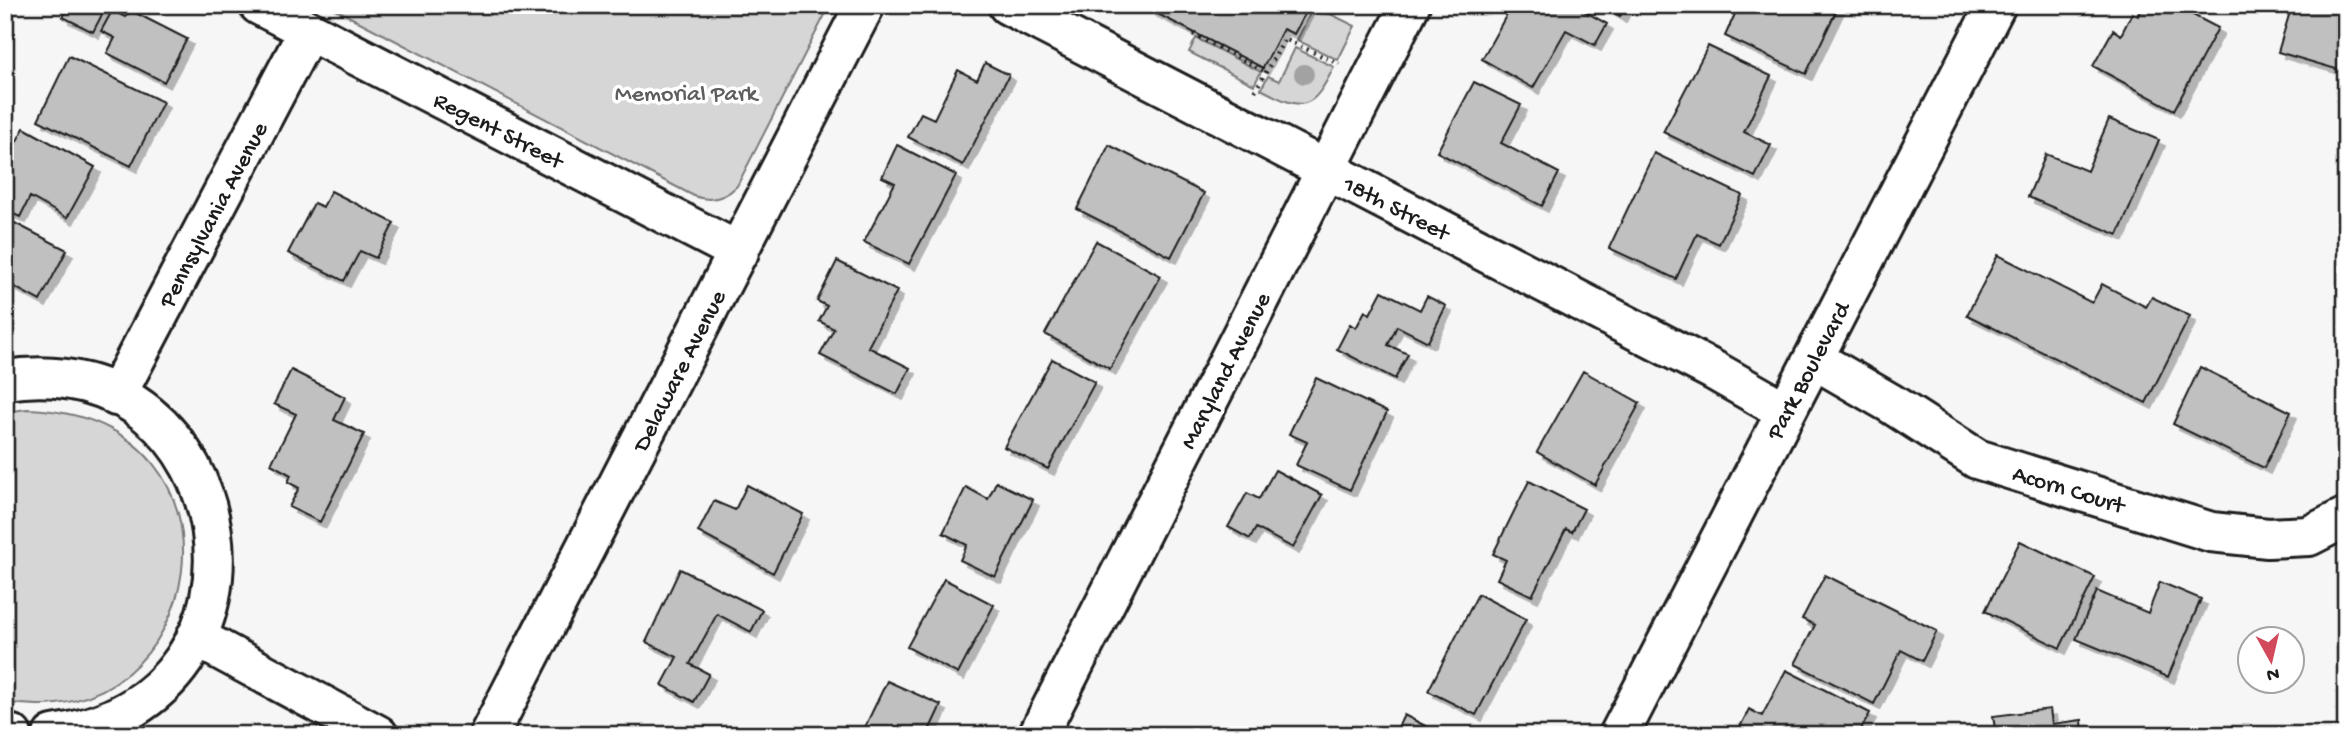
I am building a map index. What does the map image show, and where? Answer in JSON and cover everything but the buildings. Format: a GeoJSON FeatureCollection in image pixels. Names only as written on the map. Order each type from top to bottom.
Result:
{"type":"FeatureCollection","features":[{"type":"Feature","properties":{"kind":"street","name":"Regent Street"},"geometry":{"type":"LineString","coordinates":[[259,5],[739,252]]}},
{"type":"Feature","properties":{"kind":"street","name":"Delaware Avenue"},"geometry":{"type":"LineString","coordinates":[[489,735],[865,5]]}},
{"type":"Feature","properties":{"kind":"street","name":"18th Street"},"geometry":{"type":"LineString","coordinates":[[1008,5],[1713,370],[1785,411]]}},
{"type":"Feature","properties":{"kind":"street","name":"Maryland Avenue"},"geometry":{"type":"LineString","coordinates":[[1038,735],[1410,5]]}},
{"type":"Feature","properties":{"kind":"street","name":"Park Boulevard"},"geometry":{"type":"LineString","coordinates":[[1619,735],[1996,5]]}},
{"type":"Feature","properties":{"kind":"street","name":"Pennsylvania Avenue"},"geometry":{"type":"LineString","coordinates":[[116,396],[308,31]]}},
{"type":"Feature","properties":{"kind":"street","name":"Acorn Court"},"geometry":{"type":"LineString","coordinates":[[1814,359],[1891,403],[1977,459],[2211,532],[2268,538],[2309,536],[2346,517]]}},
{"type":"Feature","properties":{"kind":"street"},"geometry":{"type":"LineString","coordinates":[[5,380],[56,379],[87,385],[116,396],[143,412],[186,458],[201,486],[215,546],[214,578],[208,608],[196,637],[180,664],[134,707],[107,722],[53,735]]}},
{"type":"Feature","properties":{"kind":"street"},"geometry":{"type":"LineString","coordinates":[[196,637],[378,735]]}},
{"type":"Feature","properties":{"kind":"street"},"geometry":{"type":"LineString","coordinates":[[5,733],[12,735]]}},
{"type":"Feature","properties":{"kind":"path"},"geometry":{"type":"LineString","coordinates":[[1194,34],[1266,72]]}},
{"type":"Feature","properties":{"kind":"path"},"geometry":{"type":"LineString","coordinates":[[1255,91],[1285,39],[1339,65]]}},
{"type":"Feature","properties":{"kind":"green space","name":"Memorial Park"},"geometry":{"type":"Polygon","coordinates":[[[327,5],[830,5],[737,186],[727,194],[706,199],[694,196],[327,5]]]}},
{"type":"Feature","properties":{"kind":"green space"},"geometry":{"type":"Polygon","coordinates":[[[1314,6],[1355,26],[1338,60],[1297,40],[1314,6]]]}},
{"type":"Feature","properties":{"kind":"green space"},"geometry":{"type":"Polygon","coordinates":[[[1196,38],[1261,72],[1254,85],[1189,52],[1196,38]]]}},
{"type":"Feature","properties":{"kind":"green space"},"geometry":{"type":"Polygon","coordinates":[[[1295,48],[1334,67],[1313,99],[1297,104],[1261,89],[1268,76],[1279,81],[1295,48]]]}},
{"type":"Feature","properties":{"kind":"green space"},"geometry":{"type":"Polygon","coordinates":[[[27,409],[103,425],[153,463],[178,515],[182,572],[164,628],[128,673],[74,701],[5,702],[5,412],[27,409]]]}}]}
